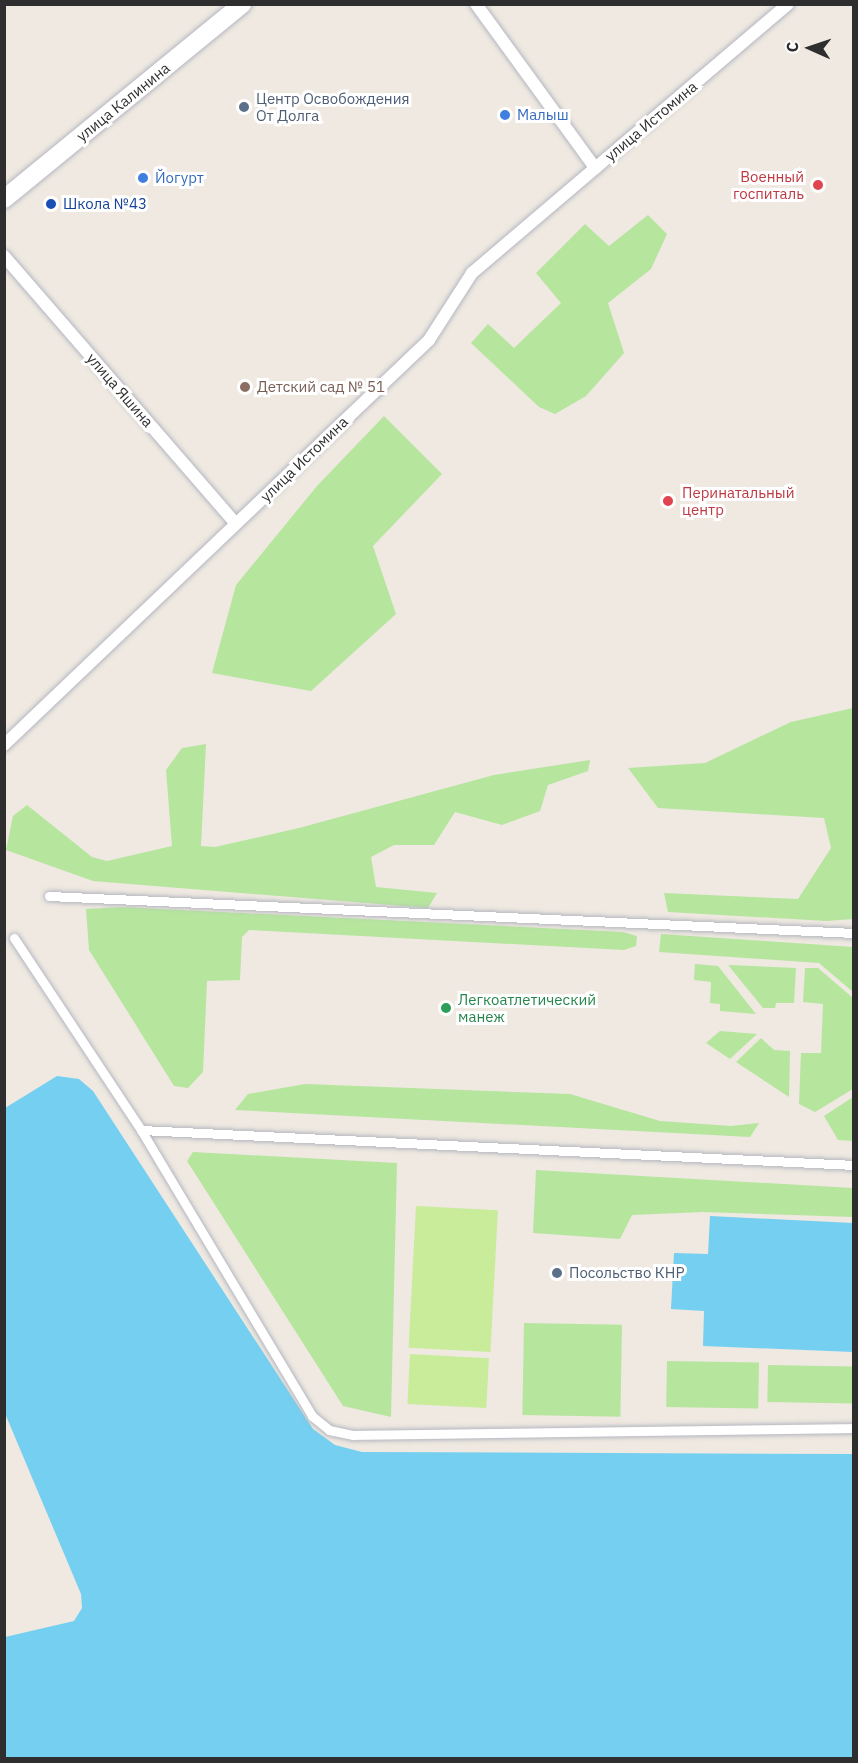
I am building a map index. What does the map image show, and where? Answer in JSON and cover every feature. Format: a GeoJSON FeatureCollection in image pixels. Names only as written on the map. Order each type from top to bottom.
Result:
{"type":"FeatureCollection","features":[{"type":"Feature","properties":{"kind":"main road","name":"улица Калинина"},"geometry":{"type":"LineString","coordinates":[[4,199],[242,4]]}},
{"type":"Feature","properties":{"kind":"street"},"geometry":{"type":"LineString","coordinates":[[476,4],[595,168]]}},
{"type":"Feature","properties":{"kind":"street","name":"улица Истомина"},"geometry":{"type":"LineString","coordinates":[[4,745],[429,340],[472,273],[788,4]]}},
{"type":"Feature","properties":{"kind":"street","name":"улица Яшина"},"geometry":{"type":"LineString","coordinates":[[4,256],[236,524]]}},
{"type":"Feature","properties":{"kind":"street"},"geometry":{"type":"LineString","coordinates":[[49,896],[854,933]]}},
{"type":"Feature","properties":{"kind":"street"},"geometry":{"type":"LineString","coordinates":[[14,938],[141,1130],[312,1416],[329,1430],[353,1435],[854,1428]]}},
{"type":"Feature","properties":{"kind":"street"},"geometry":{"type":"LineString","coordinates":[[141,1130],[854,1165]]}},
{"type":"Feature","properties":{"kind":"green space"},"geometry":{"type":"Polygon","coordinates":[[[648,215],[667,234],[651,269],[608,303],[624,353],[586,396],[555,414],[539,407],[471,343],[488,324],[514,348],[561,303],[536,273],[585,224],[609,246],[648,215]]]}},
{"type":"Feature","properties":{"kind":"green space"},"geometry":{"type":"Polygon","coordinates":[[[384,416],[442,474],[373,546],[396,614],[311,691],[212,673],[236,585],[317,486],[384,416]]]}},
{"type":"Feature","properties":{"kind":"green space"},"geometry":{"type":"Polygon","coordinates":[[[853,708],[853,919],[827,921],[668,912],[664,893],[798,899],[831,848],[824,818],[658,808],[628,768],[705,763],[791,722],[853,708]]]}},
{"type":"Feature","properties":{"kind":"green space"},"geometry":{"type":"Polygon","coordinates":[[[206,744],[201,846],[215,847],[299,828],[494,775],[590,760],[588,771],[548,785],[540,811],[502,825],[455,812],[434,845],[394,845],[371,857],[376,887],[437,893],[428,908],[93,881],[6,850],[13,816],[27,805],[92,857],[107,861],[172,846],[166,770],[182,748],[206,744]]]}},
{"type":"Feature","properties":{"kind":"green space"},"geometry":{"type":"Polygon","coordinates":[[[121,907],[623,932],[637,936],[636,946],[624,950],[249,930],[242,937],[240,980],[207,981],[203,1072],[188,1088],[174,1086],[89,950],[86,909],[121,907]]]}},
{"type":"Feature","properties":{"kind":"green space"},"geometry":{"type":"Polygon","coordinates":[[[661,934],[853,947],[853,992],[819,963],[659,952],[661,934]]]}},
{"type":"Feature","properties":{"kind":"green space"},"geometry":{"type":"Polygon","coordinates":[[[695,964],[718,966],[756,1014],[720,1011],[720,1004],[710,1003],[711,982],[694,980],[695,964]]]}},
{"type":"Feature","properties":{"kind":"green space"},"geometry":{"type":"Polygon","coordinates":[[[728,965],[796,968],[794,1003],[776,1003],[775,1008],[763,1008],[728,965]]]}},
{"type":"Feature","properties":{"kind":"green space"},"geometry":{"type":"Polygon","coordinates":[[[805,968],[818,968],[853,998],[853,1089],[815,1112],[799,1104],[801,1053],[821,1053],[823,1004],[803,1002],[805,968]]]}},
{"type":"Feature","properties":{"kind":"green space"},"geometry":{"type":"Polygon","coordinates":[[[720,1031],[757,1034],[730,1059],[706,1043],[720,1031]]]}},
{"type":"Feature","properties":{"kind":"green space"},"geometry":{"type":"Polygon","coordinates":[[[761,1038],[774,1050],[790,1051],[789,1097],[736,1062],[761,1038]]]}},
{"type":"Feature","properties":{"kind":"green space"},"geometry":{"type":"Polygon","coordinates":[[[305,1084],[570,1094],[660,1121],[731,1126],[759,1123],[750,1137],[235,1110],[248,1094],[305,1084]]]}},
{"type":"Feature","properties":{"kind":"green space"},"geometry":{"type":"Polygon","coordinates":[[[853,1097],[853,1141],[838,1140],[824,1116],[853,1097]]]}},
{"type":"Feature","properties":{"kind":"green space"},"geometry":{"type":"Polygon","coordinates":[[[193,1152],[397,1163],[391,1417],[343,1406],[187,1161],[193,1152]]]}},
{"type":"Feature","properties":{"kind":"green space"},"geometry":{"type":"Polygon","coordinates":[[[536,1170],[853,1188],[853,1217],[703,1212],[632,1215],[620,1239],[533,1233],[536,1170]]]}},
{"type":"Feature","properties":{"kind":"green space"},"geometry":{"type":"Polygon","coordinates":[[[416,1206],[498,1210],[490,1352],[409,1348],[416,1206]]]}},
{"type":"Feature","properties":{"kind":"green space"},"geometry":{"type":"Polygon","coordinates":[[[524,1323],[622,1325],[620,1417],[522,1415],[524,1323]]]}},
{"type":"Feature","properties":{"kind":"green space"},"geometry":{"type":"Polygon","coordinates":[[[410,1354],[489,1358],[486,1408],[407,1404],[410,1354]]]}},
{"type":"Feature","properties":{"kind":"green space"},"geometry":{"type":"Polygon","coordinates":[[[667,1361],[759,1363],[758,1409],[666,1407],[667,1361]]]}},
{"type":"Feature","properties":{"kind":"green space"},"geometry":{"type":"Polygon","coordinates":[[[768,1365],[853,1366],[852,1403],[767,1402],[768,1365]]]}},
{"type":"Feature","properties":{"kind":"water"},"geometry":{"type":"Polygon","coordinates":[[[57,1076],[79,1079],[93,1091],[313,1429],[335,1445],[362,1452],[853,1454],[853,1758],[5,1758],[5,1637],[74,1621],[82,1608],[81,1594],[4,1411],[5,1108],[57,1076]]]}},
{"type":"Feature","properties":{"kind":"water"},"geometry":{"type":"Polygon","coordinates":[[[710,1216],[853,1223],[853,1352],[703,1346],[704,1311],[671,1309],[674,1253],[708,1254],[710,1216]]]}},
{"type":"Feature","properties":{"kind":"place","name":"Центр Освобождения От Долга"},"geometry":{"type":"Point","coordinates":[244,107]}},
{"type":"Feature","properties":{"kind":"place","name":"Малыш"},"geometry":{"type":"Point","coordinates":[505,115]}},
{"type":"Feature","properties":{"kind":"place","name":"Йогурт"},"geometry":{"type":"Point","coordinates":[143,178]}},
{"type":"Feature","properties":{"kind":"place","name":"Военный госпиталь"},"geometry":{"type":"Point","coordinates":[818,185]}},
{"type":"Feature","properties":{"kind":"place","name":"Школа №43"},"geometry":{"type":"Point","coordinates":[51,204]}},
{"type":"Feature","properties":{"kind":"place","name":"Детский сад № 51"},"geometry":{"type":"Point","coordinates":[245,387]}},
{"type":"Feature","properties":{"kind":"place","name":"Перинатальный центр"},"geometry":{"type":"Point","coordinates":[668,501]}},
{"type":"Feature","properties":{"kind":"place","name":"Легкоатлетический манеж"},"geometry":{"type":"Point","coordinates":[446,1008]}},
{"type":"Feature","properties":{"kind":"place","name":"Посольство КНР"},"geometry":{"type":"Point","coordinates":[557,1273]}}]}
